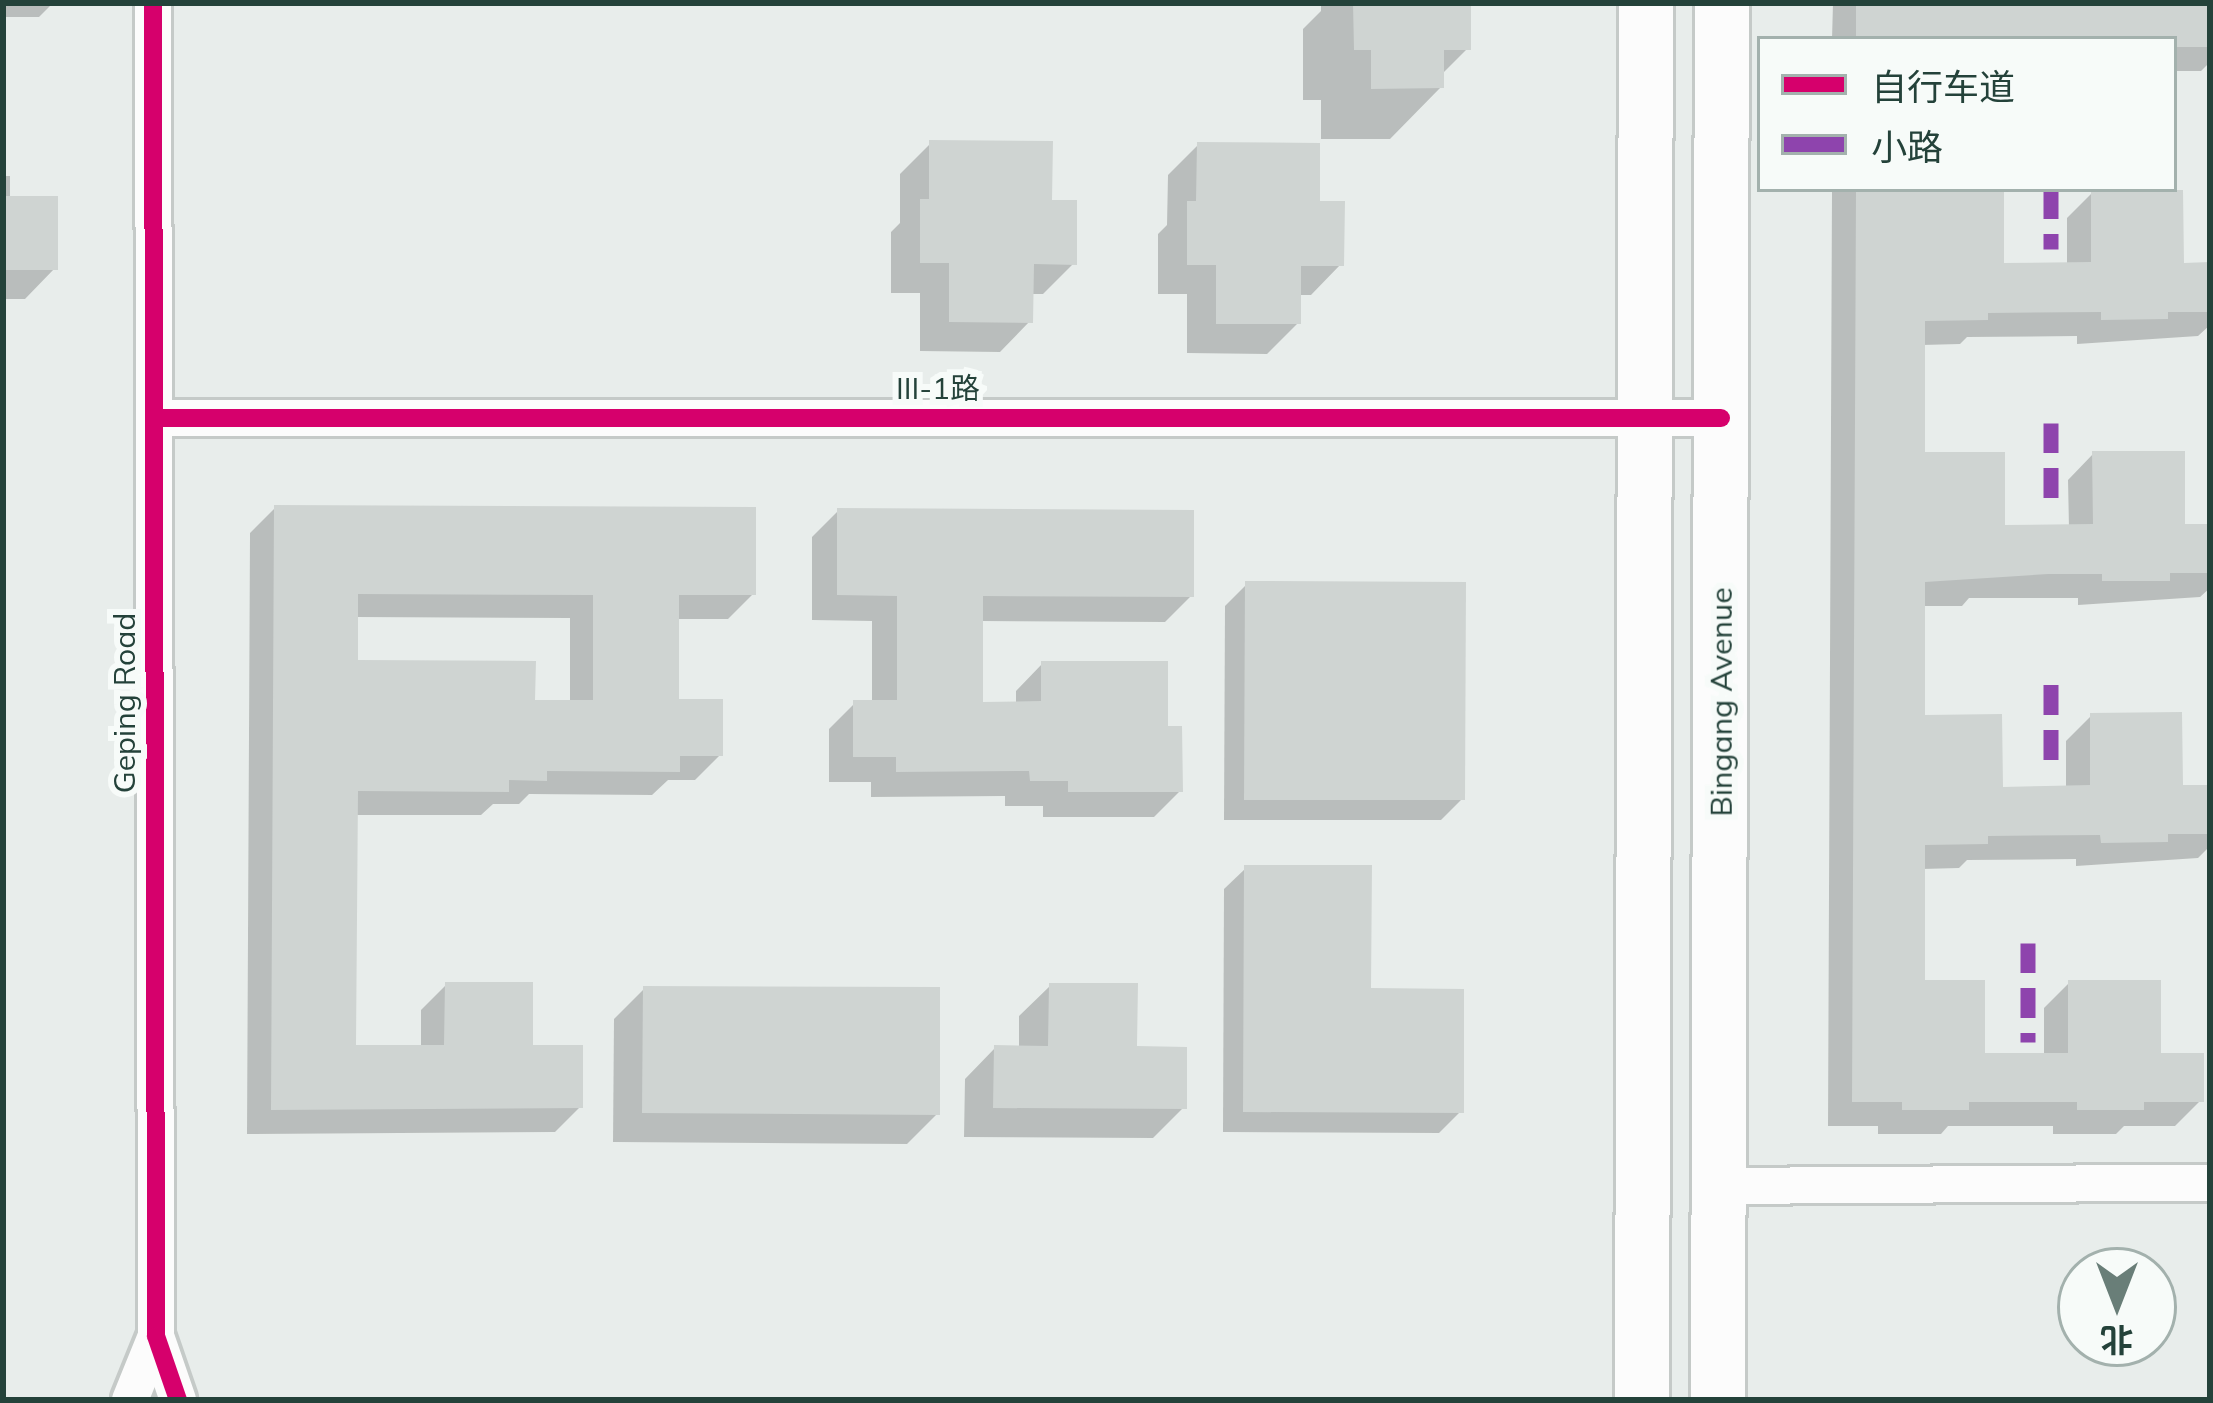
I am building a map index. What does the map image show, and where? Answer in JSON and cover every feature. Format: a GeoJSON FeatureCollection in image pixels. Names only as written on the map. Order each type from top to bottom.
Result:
{"type":"FeatureCollection","features":[{"type":"Feature","properties":{"kind":"main road"},"geometry":{"type":"LineString","coordinates":[[1642,1400],[1646,3]]}},
{"type":"Feature","properties":{"kind":"main road","name":"Bingang Avenue"},"geometry":{"type":"LineString","coordinates":[[1718,1400],[1722,3]]}},
{"type":"Feature","properties":{"kind":"street","name":"Geping Road"},"geometry":{"type":"LineString","coordinates":[[153,3],[156,1336],[178,1400]]}},
{"type":"Feature","properties":{"kind":"street","name":"III-1路"},"geometry":{"type":"LineString","coordinates":[[154,418],[1721,418]]}},
{"type":"Feature","properties":{"kind":"street"},"geometry":{"type":"LineString","coordinates":[[1719,1186],[2210,1183]]}},
{"type":"Feature","properties":{"kind":"street","name":"Geping Road"},"geometry":{"type":"LineString","coordinates":[[130,1400],[156,1336]]}},
{"type":"Feature","properties":{"kind":"building"},"geometry":{"type":"Polygon","coordinates":[[[1353,3],[1471,3],[1471,50],[1444,50],[1444,88],[1371,89],[1371,50],[1354,50],[1353,3]]]}},
{"type":"Feature","properties":{"kind":"building"},"geometry":{"type":"Polygon","coordinates":[[[1856,3],[2210,3],[2210,47],[2177,47],[2177,36],[1856,36],[1856,3]]]}},
{"type":"Feature","properties":{"kind":"building"},"geometry":{"type":"Polygon","coordinates":[[[929,140],[1053,141],[1052,200],[1077,200],[1077,265],[1034,264],[1033,323],[949,322],[949,263],[920,263],[920,199],[929,199],[929,140]]]}},
{"type":"Feature","properties":{"kind":"building"},"geometry":{"type":"Polygon","coordinates":[[[1197,142],[1320,143],[1320,201],[1345,201],[1344,266],[1301,266],[1301,324],[1216,324],[1216,265],[1187,265],[1187,201],[1196,201],[1197,142]]]}},
{"type":"Feature","properties":{"kind":"building"},"geometry":{"type":"Polygon","coordinates":[[[2183,190],[2184,263],[2210,262],[2210,312],[2168,312],[2168,319],[2101,320],[2101,312],[1988,313],[1988,320],[1925,321],[1925,452],[2005,452],[2005,525],[2093,524],[2092,451],[2185,451],[2185,524],[2210,524],[2210,573],[2170,573],[2170,581],[2102,581],[2102,574],[2048,574],[1925,582],[1925,715],[2002,714],[2003,787],[2090,785],[2090,713],[2182,712],[2183,785],[2210,785],[2210,834],[2168,834],[2168,842],[2101,843],[2100,835],[1988,836],[1988,844],[1925,845],[1925,980],[1985,980],[1985,1053],[2068,1053],[2068,980],[2161,980],[2161,1053],[2204,1053],[2204,1102],[2144,1102],[2144,1110],[2077,1110],[2077,1102],[1969,1102],[1969,1110],[1902,1110],[1902,1102],[1852,1102],[1856,192],[2004,192],[2004,263],[2091,262],[2091,192],[2183,190]]]}},
{"type":"Feature","properties":{"kind":"building"},"geometry":{"type":"Polygon","coordinates":[[[3,196],[58,196],[58,270],[3,270],[3,196]]]}},
{"type":"Feature","properties":{"kind":"building"},"geometry":{"type":"Polygon","coordinates":[[[274,505],[756,507],[756,595],[679,595],[679,699],[723,699],[723,756],[680,756],[680,772],[547,771],[547,781],[509,780],[509,792],[358,791],[356,1045],[444,1045],[445,982],[533,982],[533,1045],[583,1045],[583,1108],[271,1110],[274,505]],[[358,594],[358,660],[536,661],[535,700],[593,700],[593,595],[358,594]]]}},
{"type":"Feature","properties":{"kind":"building"},"geometry":{"type":"Polygon","coordinates":[[[837,508],[1194,510],[1194,597],[983,596],[983,702],[1041,701],[1041,661],[1168,661],[1168,726],[1182,726],[1183,792],[1068,792],[1068,781],[1030,781],[1029,771],[896,772],[896,757],[853,757],[853,700],[897,700],[897,596],[837,595],[837,508]]]}},
{"type":"Feature","properties":{"kind":"building"},"geometry":{"type":"Polygon","coordinates":[[[1245,581],[1466,582],[1465,800],[1244,800],[1245,581]]]}},
{"type":"Feature","properties":{"kind":"building"},"geometry":{"type":"Polygon","coordinates":[[[1244,865],[1372,865],[1371,988],[1464,989],[1464,1113],[1243,1112],[1244,865]]]}},
{"type":"Feature","properties":{"kind":"building"},"geometry":{"type":"Polygon","coordinates":[[[1049,983],[1138,983],[1137,1046],[1187,1047],[1187,1109],[993,1108],[994,1045],[1048,1046],[1049,983]]]}},
{"type":"Feature","properties":{"kind":"building"},"geometry":{"type":"Polygon","coordinates":[[[643,986],[940,987],[940,1115],[642,1113],[643,986]]]}},
{"type":"Feature","properties":{"kind":"marked path"},"geometry":{"type":"LineString","coordinates":[[2051,192],[2051,249]]}},
{"type":"Feature","properties":{"kind":"marked path"},"geometry":{"type":"LineString","coordinates":[[2051,423],[2051,509]]}},
{"type":"Feature","properties":{"kind":"marked path"},"geometry":{"type":"LineString","coordinates":[[2051,684],[2051,768]]}},
{"type":"Feature","properties":{"kind":"marked path"},"geometry":{"type":"LineString","coordinates":[[2028,943],[2028,1042]]}},
{"type":"Feature","properties":{"kind":"cycle path"},"geometry":{"type":"LineString","coordinates":[[153,3],[156,1336],[178,1400]]}},
{"type":"Feature","properties":{"kind":"cycle path"},"geometry":{"type":"LineString","coordinates":[[154,418],[1721,418]]}}]}
